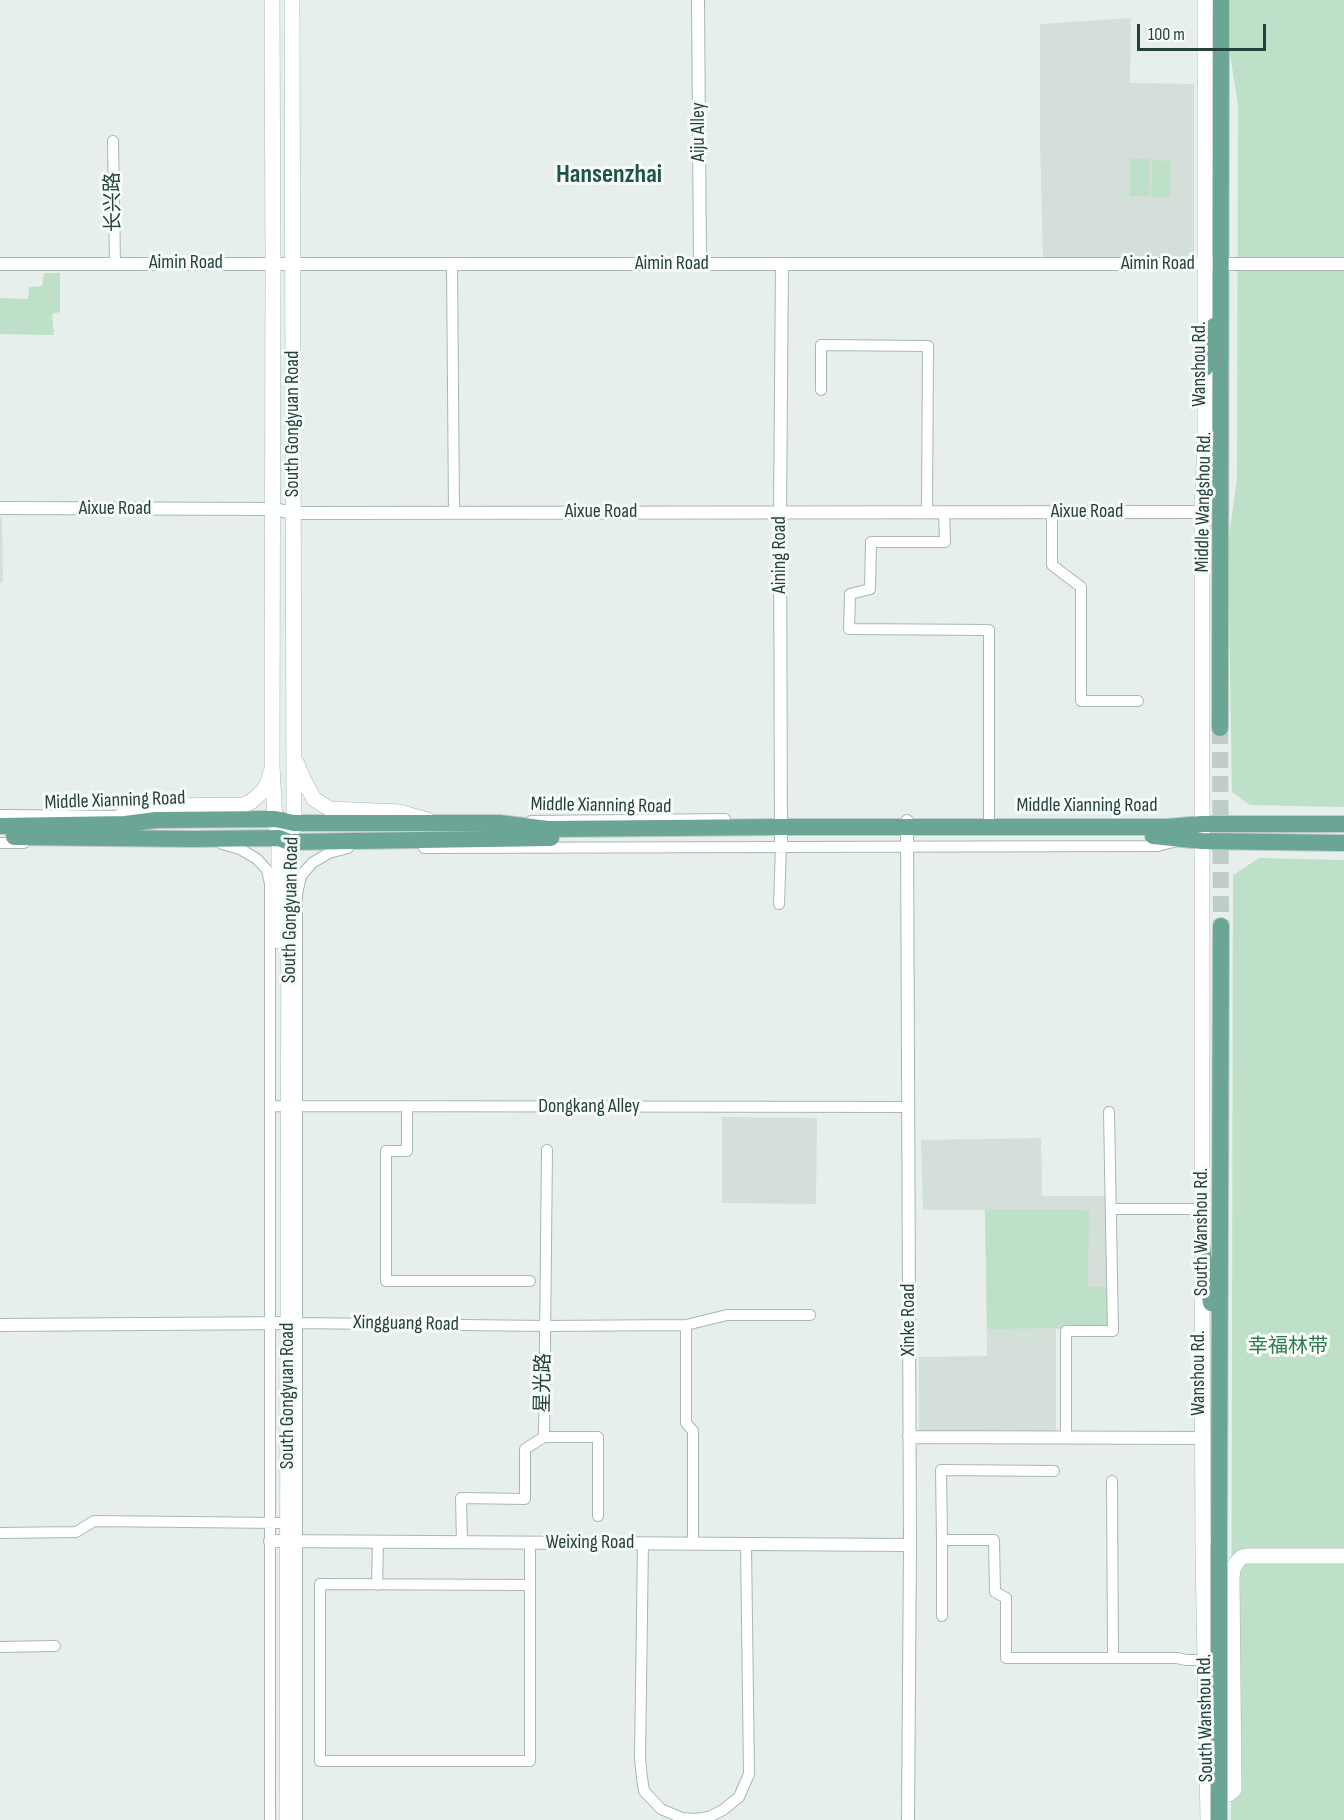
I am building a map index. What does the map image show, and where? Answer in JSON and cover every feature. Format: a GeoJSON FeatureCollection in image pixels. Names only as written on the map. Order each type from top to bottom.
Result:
{"type":"FeatureCollection","features":[{"type":"Feature","properties":{"kind":"main road","name":"South Gongyuan Road"},"geometry":{"type":"LineString","coordinates":[[272,0],[272,766],[275,819],[284,840],[284,1323],[280,1820]]}},
{"type":"Feature","properties":{"kind":"main road","name":"South Gongyuan Road"},"geometry":{"type":"LineString","coordinates":[[284,840],[294,823],[292,0]]}},
{"type":"Feature","properties":{"kind":"main road","name":"Middle Wangshou Rd."},"geometry":{"type":"LineString","coordinates":[[1202,824],[1202,512],[1205,368],[1213,264],[1205,0]]}},
{"type":"Feature","properties":{"kind":"main road","name":"Wanshou Rd."},"geometry":{"type":"LineString","coordinates":[[1220,728],[1221,293],[1213,264],[1221,0]]}},
{"type":"Feature","properties":{"kind":"main road"},"geometry":{"type":"LineString","coordinates":[[1205,368],[1221,293]]}},
{"type":"Feature","properties":{"kind":"main road"},"geometry":{"type":"LineString","coordinates":[[294,749],[299,770],[308,788],[314,799],[325,807],[339,811],[399,812],[439,822]]}},
{"type":"Feature","properties":{"kind":"main road"},"geometry":{"type":"LineString","coordinates":[[122,815],[141,814],[162,806],[244,805],[258,796],[267,785],[272,766]]}},
{"type":"Feature","properties":{"kind":"main road","name":"Middle Xianning Road"},"geometry":{"type":"LineString","coordinates":[[0,826],[125,824],[156,820],[275,819],[294,823],[499,823],[548,829],[1156,836],[1202,841],[1344,843]]}},
{"type":"Feature","properties":{"kind":"main road","name":"Middle Xianning Road"},"geometry":{"type":"LineString","coordinates":[[907,833],[1167,827],[1202,824],[1344,824]]}},
{"type":"Feature","properties":{"kind":"main road","name":"South Wanshou Rd."},"geometry":{"type":"LineString","coordinates":[[1202,824],[1203,1438],[1208,1820]]}},
{"type":"Feature","properties":{"kind":"main road","name":"Middle Xianning Road"},"geometry":{"type":"LineString","coordinates":[[0,836],[332,842],[780,832]]}},
{"type":"Feature","properties":{"kind":"main road","name":"Wanshou Rd."},"geometry":{"type":"LineString","coordinates":[[1219,1820],[1221,926]]}},
{"type":"Feature","properties":{"kind":"main road"},"geometry":{"type":"LineString","coordinates":[[1202,1248],[1220,1353]]}},
{"type":"Feature","properties":{"kind":"main road","name":"South Gongyuan Road"},"geometry":{"type":"LineString","coordinates":[[284,1323],[275,1523],[283,1541],[287,1820]]}},
{"type":"Feature","properties":{"kind":"main road"},"geometry":{"type":"LineString","coordinates":[[1208,1795],[1229,1794],[1234,1790],[1233,1569],[1242,1557],[1247,1556],[1344,1556]]}},
{"type":"Feature","properties":{"kind":"street","name":"Aiju Alley"},"geometry":{"type":"LineString","coordinates":[[698,0],[700,264]]}},
{"type":"Feature","properties":{"kind":"street","name":"长兴路"},"geometry":{"type":"LineString","coordinates":[[113,141],[115,264]]}},
{"type":"Feature","properties":{"kind":"street","name":"Aimin Road"},"geometry":{"type":"LineString","coordinates":[[0,264],[1344,264]]}},
{"type":"Feature","properties":{"kind":"street"},"geometry":{"type":"LineString","coordinates":[[452,264],[454,512]]}},
{"type":"Feature","properties":{"kind":"street","name":"Aining Road"},"geometry":{"type":"LineString","coordinates":[[780,832],[782,264]]}},
{"type":"Feature","properties":{"kind":"street"},"geometry":{"type":"LineString","coordinates":[[821,390],[821,345],[928,346],[927,512]]}},
{"type":"Feature","properties":{"kind":"street","name":"Aixue Road"},"geometry":{"type":"LineString","coordinates":[[0,508],[273,509],[294,513],[1202,512]]}},
{"type":"Feature","properties":{"kind":"street"},"geometry":{"type":"LineString","coordinates":[[944,512],[945,542],[871,542],[870,589],[850,594],[849,629],[989,630],[989,819]]}},
{"type":"Feature","properties":{"kind":"street"},"geometry":{"type":"LineString","coordinates":[[1052,512],[1052,565],[1081,587],[1081,701],[1138,701]]}},
{"type":"Feature","properties":{"kind":"street"},"geometry":{"type":"LineString","coordinates":[[0,815],[122,815],[156,820]]}},
{"type":"Feature","properties":{"kind":"street"},"geometry":{"type":"LineString","coordinates":[[907,833],[989,819],[1184,819],[1202,824]]}},
{"type":"Feature","properties":{"kind":"street"},"geometry":{"type":"LineString","coordinates":[[284,1106],[297,894],[301,876],[312,862],[329,853],[348,848],[780,832],[779,904]]}},
{"type":"Feature","properties":{"kind":"street","name":"Xinke Road"},"geometry":{"type":"LineString","coordinates":[[907,833],[910,1545],[908,1820]]}},
{"type":"Feature","properties":{"kind":"street"},"geometry":{"type":"LineString","coordinates":[[0,843],[149,843],[193,839],[232,846],[248,852],[262,863],[269,877],[284,1106]]}},
{"type":"Feature","properties":{"kind":"street"},"geometry":{"type":"LineString","coordinates":[[332,842],[348,848]]}},
{"type":"Feature","properties":{"kind":"street","name":"Dongkang Alley"},"geometry":{"type":"LineString","coordinates":[[284,1106],[908,1107]]}},
{"type":"Feature","properties":{"kind":"street"},"geometry":{"type":"LineString","coordinates":[[407,1106],[407,1151],[386,1151],[386,1281],[530,1281]]}},
{"type":"Feature","properties":{"kind":"street"},"geometry":{"type":"LineString","coordinates":[[1066,1438],[1066,1331],[1113,1331],[1109,1112]]}},
{"type":"Feature","properties":{"kind":"street","name":"星光路"},"geometry":{"type":"LineString","coordinates":[[462,1542],[462,1498],[525,1499],[525,1449],[544,1437],[548,1150]]}},
{"type":"Feature","properties":{"kind":"street"},"geometry":{"type":"LineString","coordinates":[[1111,1209],[1202,1209]]}},
{"type":"Feature","properties":{"kind":"street","name":"Xingguang Road"},"geometry":{"type":"LineString","coordinates":[[0,1325],[284,1323],[686,1325],[727,1315],[810,1315]]}},
{"type":"Feature","properties":{"kind":"street"},"geometry":{"type":"LineString","coordinates":[[686,1325],[686,1423],[693,1431],[693,1544]]}},
{"type":"Feature","properties":{"kind":"street"},"geometry":{"type":"LineString","coordinates":[[544,1437],[598,1437],[598,1516]]}},
{"type":"Feature","properties":{"kind":"street"},"geometry":{"type":"LineString","coordinates":[[909,1437],[1203,1438]]}},
{"type":"Feature","properties":{"kind":"street"},"geometry":{"type":"LineString","coordinates":[[942,1616],[941,1470],[1054,1471]]}},
{"type":"Feature","properties":{"kind":"street"},"geometry":{"type":"LineString","coordinates":[[1112,1481],[1113,1658]]}},
{"type":"Feature","properties":{"kind":"street"},"geometry":{"type":"LineString","coordinates":[[0,1533],[76,1532],[94,1521],[275,1523]]}},
{"type":"Feature","properties":{"kind":"street"},"geometry":{"type":"LineString","coordinates":[[942,1540],[994,1540],[995,1592],[1006,1598],[1006,1658],[1205,1660]]}},
{"type":"Feature","properties":{"kind":"street"},"geometry":{"type":"LineString","coordinates":[[270,1820],[283,1541]]}},
{"type":"Feature","properties":{"kind":"street"},"geometry":{"type":"LineString","coordinates":[[283,1541],[297,1820]]}},
{"type":"Feature","properties":{"kind":"street","name":"Weixing Road"},"geometry":{"type":"LineString","coordinates":[[283,1541],[910,1545]]}},
{"type":"Feature","properties":{"kind":"street"},"geometry":{"type":"LineString","coordinates":[[377,1585],[378,1542]]}},
{"type":"Feature","properties":{"kind":"street"},"geometry":{"type":"LineString","coordinates":[[530,1543],[530,1585],[530,1761],[320,1761],[320,1584],[530,1585]]}},
{"type":"Feature","properties":{"kind":"street"},"geometry":{"type":"LineString","coordinates":[[643,1543],[640,1758],[644,1791],[661,1809],[682,1818],[695,1820],[709,1817],[723,1810],[739,1797],[748,1774],[746,1544]]}},
{"type":"Feature","properties":{"kind":"street"},"geometry":{"type":"LineString","coordinates":[[0,1647],[56,1646]]}},
{"type":"Feature","properties":{"kind":"shaded area"},"geometry":{"type":"Polygon","coordinates":[[[1131,18],[1130,83],[1194,84],[1194,258],[1043,257],[1040,24],[1131,18]]]}},
{"type":"Feature","properties":{"kind":"shaded area"},"geometry":{"type":"Polygon","coordinates":[[[0,517],[2,517],[3,582],[0,582],[0,517]]]}},
{"type":"Feature","properties":{"kind":"shaded area"},"geometry":{"type":"Polygon","coordinates":[[[722,1117],[817,1118],[816,1204],[722,1203],[722,1117]]]}},
{"type":"Feature","properties":{"kind":"shaded area"},"geometry":{"type":"Polygon","coordinates":[[[1041,1138],[1042,1196],[1106,1196],[1108,1328],[1056,1329],[1056,1435],[919,1433],[919,1357],[987,1356],[985,1210],[923,1210],[921,1140],[1041,1138]]]}},
{"type":"Feature","properties":{"kind":"green space"},"geometry":{"type":"Polygon","coordinates":[[[1229,0],[1344,0],[1344,807],[1250,805],[1232,792],[1228,544],[1237,478],[1238,106],[1229,47],[1229,0]]]}},
{"type":"Feature","properties":{"kind":"green space"},"geometry":{"type":"Polygon","coordinates":[[[1130,159],[1150,159],[1149,196],[1130,196],[1130,159]]]}},
{"type":"Feature","properties":{"kind":"green space"},"geometry":{"type":"Polygon","coordinates":[[[1152,160],[1171,161],[1170,197],[1151,197],[1152,160]]]}},
{"type":"Feature","properties":{"kind":"green space"},"geometry":{"type":"Polygon","coordinates":[[[44,273],[60,273],[60,312],[52,314],[54,335],[0,334],[0,298],[28,299],[29,287],[42,286],[44,273]]]}},
{"type":"Feature","properties":{"kind":"green space","name":"幸福林带"},"geometry":{"type":"Polygon","coordinates":[[[1259,858],[1344,860],[1344,1820],[1231,1820],[1233,875],[1259,858]]]}},
{"type":"Feature","properties":{"kind":"green space"},"geometry":{"type":"Polygon","coordinates":[[[985,1210],[1089,1210],[1088,1287],[1108,1287],[1108,1328],[987,1329],[985,1210]]]}},
{"type":"Feature","properties":{"kind":"tunnel"},"geometry":{"type":"LineString","coordinates":[[1220,728],[1221,926]]}},
{"type":"Feature","properties":{"kind":"district","name":"Hansenzhai"},"geometry":{"type":"Point","coordinates":[609,175]}}]}
